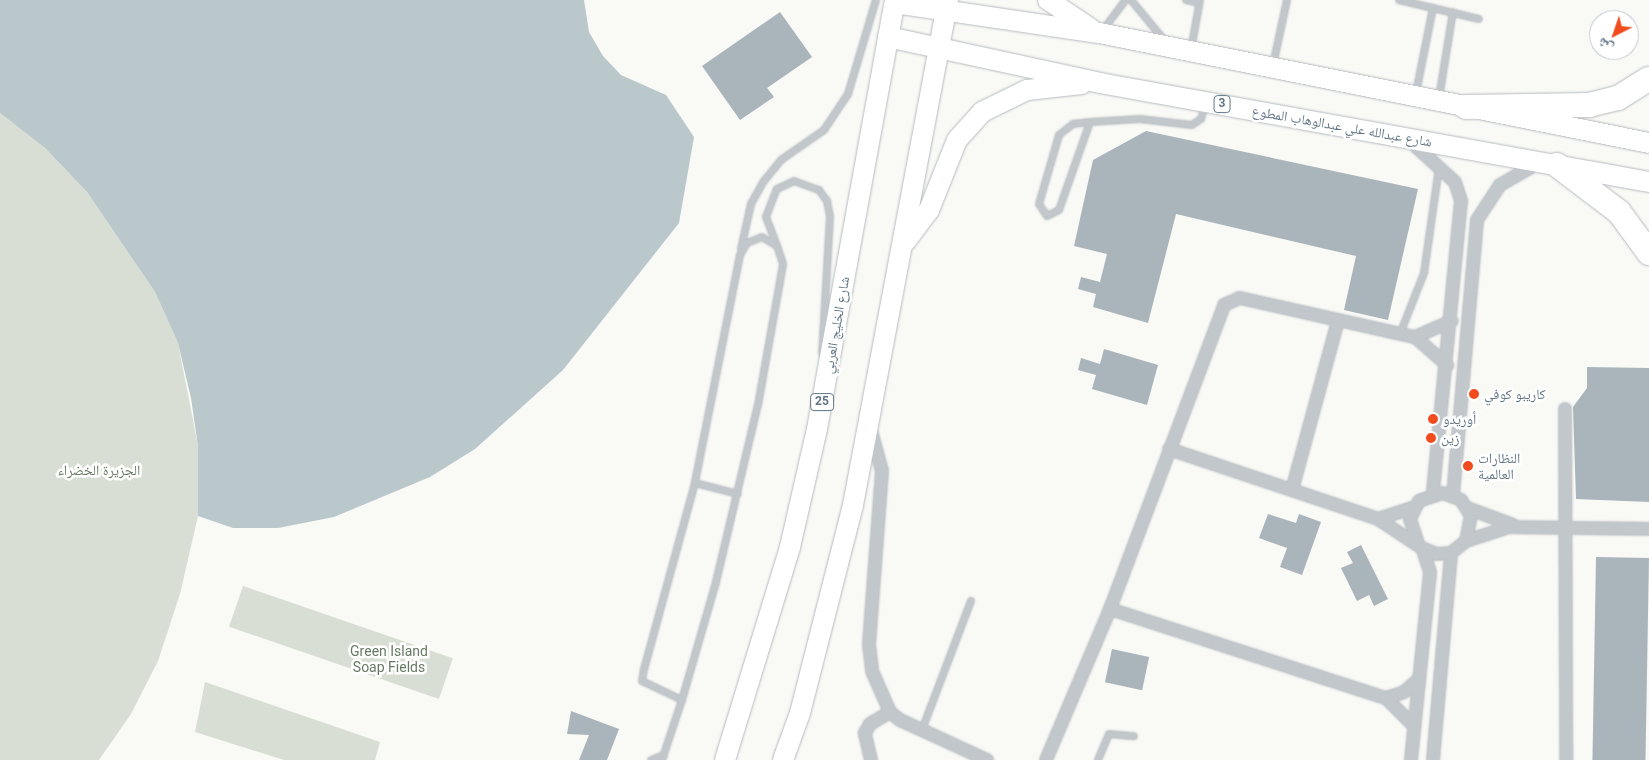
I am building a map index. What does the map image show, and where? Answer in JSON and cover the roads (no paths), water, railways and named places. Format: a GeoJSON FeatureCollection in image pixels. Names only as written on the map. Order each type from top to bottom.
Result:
{"type":"FeatureCollection","features":[{"type":"Feature","properties":{"kind":"highway"},"geometry":{"type":"LineString","coordinates":[[1466,107],[1589,105],[1618,98],[1649,79]]}},
{"type":"Feature","properties":{"kind":"highway"},"geometry":{"type":"LineString","coordinates":[[1549,163],[1619,212],[1649,253]]}},
{"type":"Feature","properties":{"kind":"main road"},"geometry":{"type":"LineString","coordinates":[[1048,0],[1099,33]]}},
{"type":"Feature","properties":{"kind":"main road"},"geometry":{"type":"LineString","coordinates":[[888,1],[948,6],[1099,33],[1649,144]]}},
{"type":"Feature","properties":{"kind":"main road","name":"شارع الخليج العربي"},"geometry":{"type":"LineString","coordinates":[[725,760],[790,547],[817,430],[888,37],[888,1]]}},
{"type":"Feature","properties":{"kind":"main road"},"geometry":{"type":"LineString","coordinates":[[783,760],[800,713],[868,424],[942,46],[948,6]]}},
{"type":"Feature","properties":{"kind":"main road","name":"شارع عبدالله علي عبدالوهاب المطوع"},"geometry":{"type":"LineString","coordinates":[[888,37],[942,46],[1100,83],[1649,182]]}},
{"type":"Feature","properties":{"kind":"main road"},"geometry":{"type":"LineString","coordinates":[[904,243],[929,210],[957,140],[982,112],[1027,90],[1100,83]]}},
{"type":"Feature","properties":{"kind":"street"},"geometry":{"type":"LineString","coordinates":[[1405,137],[1440,166],[1455,182],[1461,201],[1452,321],[1433,493]]}},
{"type":"Feature","properties":{"kind":"street"},"geometry":{"type":"LineString","coordinates":[[1453,495],[1477,220],[1500,185],[1549,163]]}},
{"type":"Feature","properties":{"kind":"street"},"geometry":{"type":"LineString","coordinates":[[1044,757],[1110,610],[1224,305],[1240,298],[1416,337],[1447,365]]}},
{"type":"Feature","properties":{"kind":"street"},"geometry":{"type":"LineString","coordinates":[[1292,490],[1338,321]]}},
{"type":"Feature","properties":{"kind":"street"},"geometry":{"type":"LineString","coordinates":[[1416,337],[1452,321]]}},
{"type":"Feature","properties":{"kind":"street"},"geometry":{"type":"LineString","coordinates":[[1565,409],[1566,760]]}},
{"type":"Feature","properties":{"kind":"street"},"geometry":{"type":"LineString","coordinates":[[868,424],[878,451],[882,488],[869,645],[872,671],[890,712],[921,732],[987,760]]}},
{"type":"Feature","properties":{"kind":"street"},"geometry":{"type":"LineString","coordinates":[[1169,449],[1378,519],[1436,554],[1451,552],[1466,541],[1487,532],[1520,526],[1649,529]]}},
{"type":"Feature","properties":{"kind":"street"},"geometry":{"type":"LineString","coordinates":[[1378,519],[1414,507],[1433,493],[1453,495],[1467,508],[1520,526]]}},
{"type":"Feature","properties":{"kind":"street"},"geometry":{"type":"LineString","coordinates":[[1412,760],[1430,572],[1410,526],[1414,507]]}},
{"type":"Feature","properties":{"kind":"street"},"geometry":{"type":"LineString","coordinates":[[1466,541],[1470,516],[1467,508]]}},
{"type":"Feature","properties":{"kind":"street"},"geometry":{"type":"LineString","coordinates":[[1433,760],[1451,552]]}},
{"type":"Feature","properties":{"kind":"street"},"geometry":{"type":"LineString","coordinates":[[1110,610],[1386,698],[1414,726]]}},
{"type":"Feature","properties":{"kind":"street"},"geometry":{"type":"LineString","coordinates":[[1386,698],[1404,692],[1419,679]]}},
{"type":"Feature","properties":{"kind":"street"},"geometry":{"type":"LineString","coordinates":[[871,760],[865,733],[870,724],[890,712]]}},
{"type":"Feature","properties":{"kind":"lane"},"geometry":{"type":"LineString","coordinates":[[1099,33],[1126,0]]}},
{"type":"Feature","properties":{"kind":"lane"},"geometry":{"type":"LineString","coordinates":[[1131,0],[1182,50],[1200,2],[1186,0]]}},
{"type":"Feature","properties":{"kind":"lane"},"geometry":{"type":"LineString","coordinates":[[1272,68],[1287,0]]}},
{"type":"Feature","properties":{"kind":"lane"},"geometry":{"type":"LineString","coordinates":[[1399,0],[1479,18]]}},
{"type":"Feature","properties":{"kind":"lane"},"geometry":{"type":"LineString","coordinates":[[682,700],[642,681],[695,483],[751,204],[764,181],[781,160],[824,130],[848,94],[888,1]]}},
{"type":"Feature","properties":{"kind":"lane"},"geometry":{"type":"LineString","coordinates":[[1415,97],[1433,8]]}},
{"type":"Feature","properties":{"kind":"lane"},"geometry":{"type":"LineString","coordinates":[[1439,102],[1453,12]]}},
{"type":"Feature","properties":{"kind":"lane"},"geometry":{"type":"LineString","coordinates":[[1090,122],[1059,210],[1047,216],[1039,204],[1059,135],[1073,124],[1090,122],[1140,119],[1192,125],[1201,119],[1206,102]]}},
{"type":"Feature","properties":{"kind":"lane"},"geometry":{"type":"LineString","coordinates":[[1400,334],[1424,273],[1440,166]]}},
{"type":"Feature","properties":{"kind":"lane"},"geometry":{"type":"LineString","coordinates":[[651,760],[663,758],[682,700],[738,494],[783,271],[778,246],[766,217],[773,194],[794,181],[814,187],[827,201],[830,217],[817,430]]}},
{"type":"Feature","properties":{"kind":"lane"},"geometry":{"type":"LineString","coordinates":[[740,255],[747,243],[758,237],[778,246]]}},
{"type":"Feature","properties":{"kind":"lane"},"geometry":{"type":"LineString","coordinates":[[695,483],[738,494]]}},
{"type":"Feature","properties":{"kind":"lane"},"geometry":{"type":"LineString","coordinates":[[921,732],[972,601]]}},
{"type":"Feature","properties":{"kind":"lane"},"geometry":{"type":"LineString","coordinates":[[1098,760],[1110,734],[1134,736]]}},
{"type":"Feature","properties":{"kind":"place","name":"كاريبو كوفي"},"geometry":{"type":"Point","coordinates":[1474,394]}},
{"type":"Feature","properties":{"kind":"place","name":"أوريدو"},"geometry":{"type":"Point","coordinates":[1433,419]}},
{"type":"Feature","properties":{"kind":"place","name":"زين"},"geometry":{"type":"Point","coordinates":[1431,438]}},
{"type":"Feature","properties":{"kind":"place","name":"النظارات العالمية"},"geometry":{"type":"Point","coordinates":[1468,466]}},
{"type":"Feature","properties":{"kind":"park label","name":"الجزيرة الخضراء"},"geometry":{"type":"Point","coordinates":[99,470]}},
{"type":"Feature","properties":{"kind":"park label","name":"Green Island Soap Fields"},"geometry":{"type":"Point","coordinates":[389,660]}}]}
